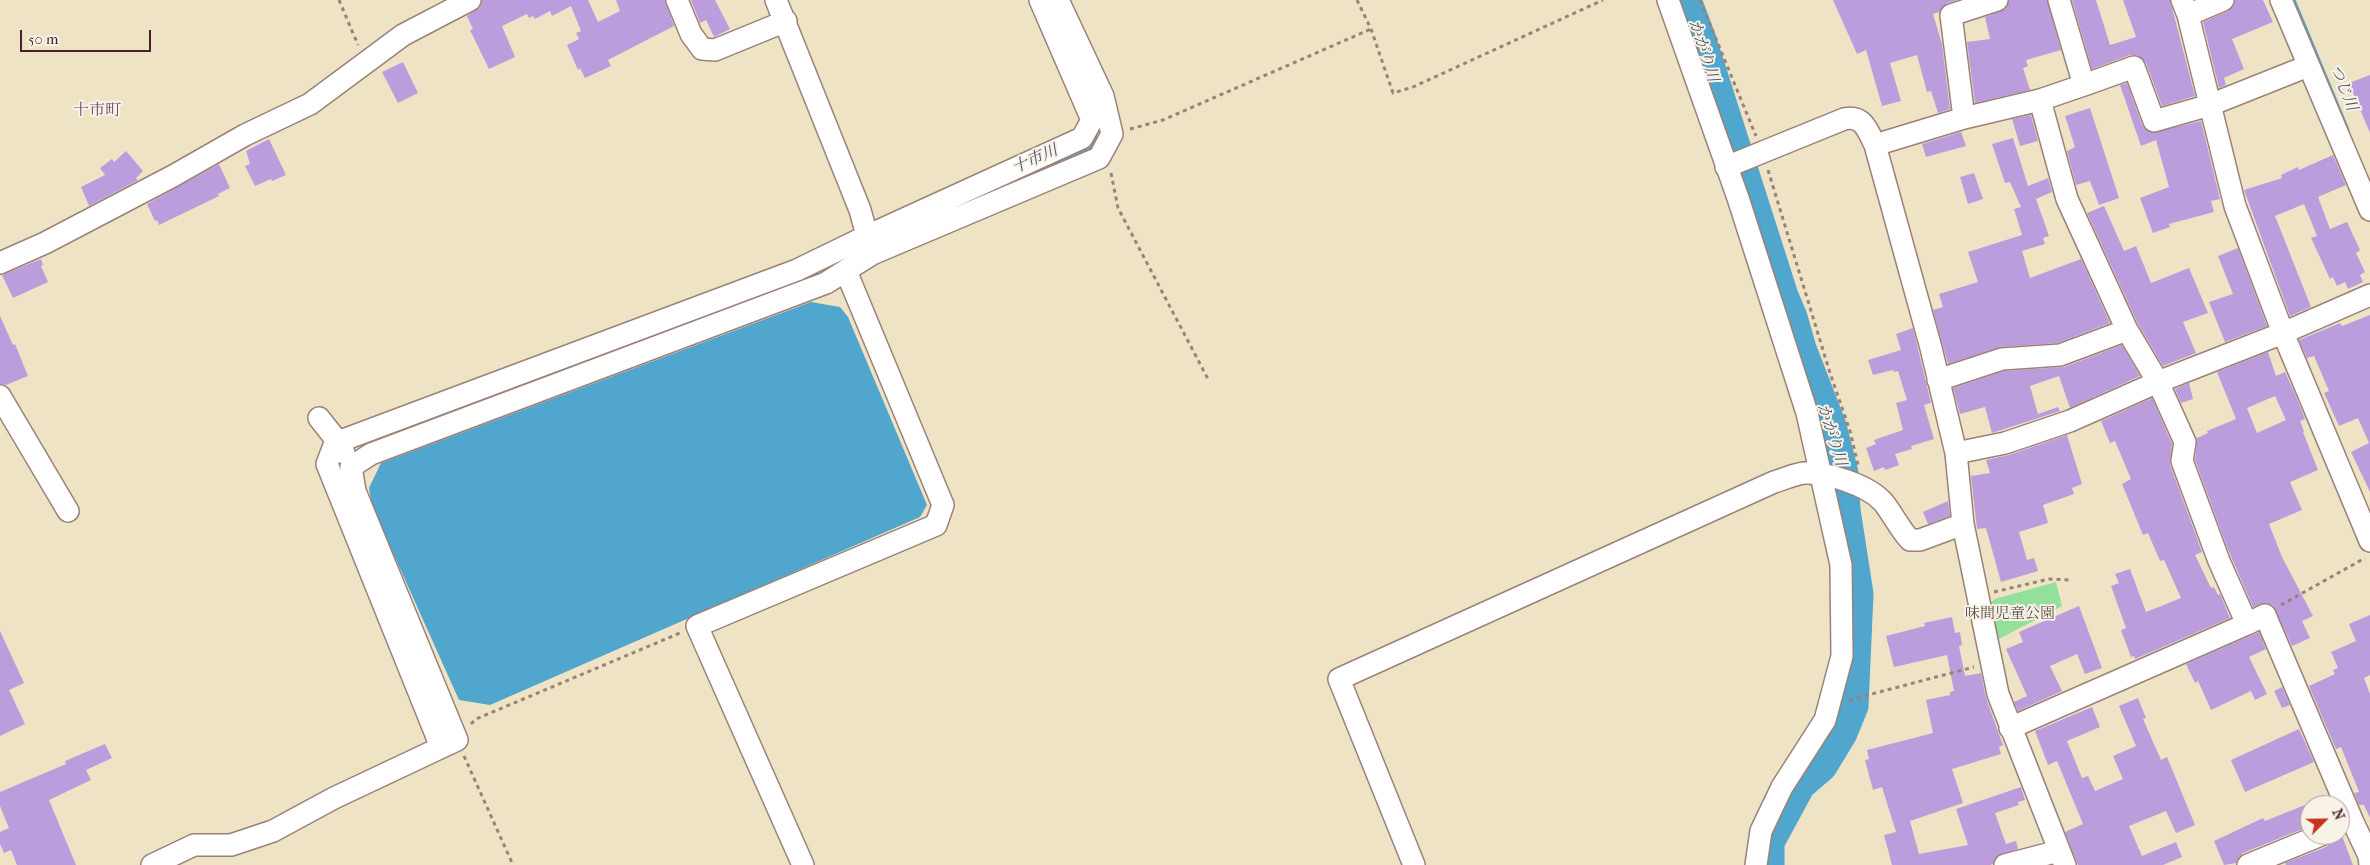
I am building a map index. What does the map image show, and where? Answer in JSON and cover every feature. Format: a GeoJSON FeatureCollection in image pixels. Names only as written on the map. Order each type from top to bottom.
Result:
{"type":"FeatureCollection","features":[{"type":"Feature","properties":{"kind":"street"},"geometry":{"type":"LineString","coordinates":[[0,263],[130,198],[245,135],[310,104],[403,35],[470,0]]}},
{"type":"Feature","properties":{"kind":"street"},"geometry":{"type":"LineString","coordinates":[[677,0],[691,34],[702,48],[715,50],[786,21]]}},
{"type":"Feature","properties":{"kind":"street"},"geometry":{"type":"LineString","coordinates":[[776,0],[860,210],[870,245]]}},
{"type":"Feature","properties":{"kind":"street"},"geometry":{"type":"LineString","coordinates":[[351,467],[371,454],[826,283],[846,271],[870,245],[1082,138],[1092,120],[1040,0]]}},
{"type":"Feature","properties":{"kind":"street"},"geometry":{"type":"LineString","coordinates":[[449,743],[327,464],[335,443],[1099,158],[1109,140],[1103,96],[1058,0]]}},
{"type":"Feature","properties":{"kind":"street"},"geometry":{"type":"LineString","coordinates":[[1668,0],[1738,198],[1807,413],[1841,565],[1842,656],[1824,720],[1782,787],[1761,831],[1756,865]]}},
{"type":"Feature","properties":{"kind":"street"},"geometry":{"type":"LineString","coordinates":[[1964,118],[1951,15],[1997,0]]}},
{"type":"Feature","properties":{"kind":"street"},"geometry":{"type":"LineString","coordinates":[[2059,0],[2084,85]]}},
{"type":"Feature","properties":{"kind":"street"},"geometry":{"type":"LineString","coordinates":[[2222,0],[2185,7],[2235,206],[2283,333],[2370,541]]}},
{"type":"Feature","properties":{"kind":"street"},"geometry":{"type":"LineString","coordinates":[[2281,0],[2370,210]]}},
{"type":"Feature","properties":{"kind":"street"},"geometry":{"type":"LineString","coordinates":[[1875,145],[1964,118],[2040,100],[2134,67],[2154,121],[2210,105],[2308,66]]}},
{"type":"Feature","properties":{"kind":"street"},"geometry":{"type":"LineString","coordinates":[[2040,100],[2067,199],[2127,330],[2158,382],[2185,442],[2182,462],[2219,561],[2254,620]]}},
{"type":"Feature","properties":{"kind":"street"},"geometry":{"type":"LineString","coordinates":[[1726,167],[1844,119],[1854,117],[1863,122],[1875,145],[1956,453],[1963,524],[1998,694],[2062,858],[2005,865]]}},
{"type":"Feature","properties":{"kind":"street"},"geometry":{"type":"LineString","coordinates":[[803,865],[697,626],[936,525],[943,505],[846,271]]}},
{"type":"Feature","properties":{"kind":"street"},"geometry":{"type":"LineString","coordinates":[[1956,453],[2006,443],[2070,420],[2158,382],[2283,333],[2370,295]]}},
{"type":"Feature","properties":{"kind":"street"},"geometry":{"type":"LineString","coordinates":[[1938,380],[2002,359],[2060,354],[2127,330]]}},
{"type":"Feature","properties":{"kind":"street"},"geometry":{"type":"LineString","coordinates":[[0,396],[68,511]]}},
{"type":"Feature","properties":{"kind":"street"},"geometry":{"type":"LineString","coordinates":[[319,418],[338,442],[351,467],[355,491],[449,743]]}},
{"type":"Feature","properties":{"kind":"street"},"geometry":{"type":"LineString","coordinates":[[1414,865],[1339,680],[1774,482],[1803,473],[1820,474],[1863,487],[1883,502],[1899,528],[1910,540],[1920,540],[1963,524]]}},
{"type":"Feature","properties":{"kind":"street"},"geometry":{"type":"LineString","coordinates":[[2010,728],[2265,615],[2283,655],[2335,795]]}},
{"type":"Feature","properties":{"kind":"street"},"geometry":{"type":"LineString","coordinates":[[152,865],[194,845],[231,845],[273,831],[334,798],[449,743]]}},
{"type":"Feature","properties":{"kind":"street"},"geometry":{"type":"LineString","coordinates":[[2350,830],[2370,856],[2370,865]]}},
{"type":"Feature","properties":{"kind":"street"},"geometry":{"type":"LineString","coordinates":[[2248,865],[2300,844]]}},
{"type":"Feature","properties":{"kind":"path"},"geometry":{"type":"LineString","coordinates":[[339,0],[365,62]]}},
{"type":"Feature","properties":{"kind":"path"},"geometry":{"type":"LineString","coordinates":[[1357,0],[1371,29],[1393,93],[1413,87],[1603,0]]}},
{"type":"Feature","properties":{"kind":"path"},"geometry":{"type":"LineString","coordinates":[[1700,0],[1763,151],[1830,373],[1850,431],[1863,487]]}},
{"type":"Feature","properties":{"kind":"path"},"geometry":{"type":"LineString","coordinates":[[1208,379],[1118,208],[1109,140],[1163,120],[1371,29]]}},
{"type":"Feature","properties":{"kind":"path"},"geometry":{"type":"LineString","coordinates":[[2254,620],[2370,555]]}},
{"type":"Feature","properties":{"kind":"path"},"geometry":{"type":"LineString","coordinates":[[1979,596],[2049,579],[2069,580]]}},
{"type":"Feature","properties":{"kind":"path"},"geometry":{"type":"LineString","coordinates":[[513,865],[449,743],[476,719],[697,626]]}},
{"type":"Feature","properties":{"kind":"path"},"geometry":{"type":"LineString","coordinates":[[1861,696],[1992,663]]}},
{"type":"Feature","properties":{"kind":"green space","name":"味間児童公園"},"geometry":{"type":"Polygon","coordinates":[[[2056,582],[2062,606],[1995,641],[1989,604],[1995,599],[2056,582]]]}},
{"type":"Feature","properties":{"kind":"water"},"geometry":{"type":"Polygon","coordinates":[[[811,302],[840,307],[848,317],[927,505],[920,517],[490,705],[459,700],[372,506],[369,488],[381,463],[811,302]]]}},
{"type":"Feature","properties":{"kind":"building"},"geometry":{"type":"Polygon","coordinates":[[[482,0],[588,0],[598,22],[620,11],[616,0],[665,0],[674,26],[608,60],[611,66],[585,78],[580,68],[578,70],[567,45],[579,39],[576,33],[581,31],[571,6],[552,16],[550,11],[535,19],[533,16],[529,18],[527,14],[502,26],[515,57],[489,69],[470,30],[473,29],[467,16],[480,7],[482,0]]]}},
{"type":"Feature","properties":{"kind":"building"},"geometry":{"type":"Polygon","coordinates":[[[691,0],[715,0],[730,29],[714,37],[706,20],[700,23],[691,0]]]}},
{"type":"Feature","properties":{"kind":"building"},"geometry":{"type":"Polygon","coordinates":[[[1833,0],[1957,0],[1947,3],[1939,12],[1933,14],[1942,44],[1950,109],[1938,113],[1931,91],[1927,92],[1917,55],[1890,63],[1901,101],[1882,106],[1866,50],[1857,54],[1833,0]]]}},
{"type":"Feature","properties":{"kind":"building"},"geometry":{"type":"Polygon","coordinates":[[[2009,0],[2047,0],[2061,50],[2026,60],[2028,66],[2023,68],[2030,90],[1975,103],[1967,42],[1990,39],[1985,17],[2006,9],[2009,0]]]}},
{"type":"Feature","properties":{"kind":"building"},"geometry":{"type":"Polygon","coordinates":[[[2072,0],[2096,0],[2110,45],[2136,37],[2123,0],[2170,0],[2195,96],[2162,106],[2146,63],[2137,55],[2130,55],[2092,69],[2072,0]]]}},
{"type":"Feature","properties":{"kind":"building"},"geometry":{"type":"Polygon","coordinates":[[[2235,0],[2263,0],[2273,22],[2232,39],[2244,69],[2224,78],[2226,85],[2219,88],[2203,22],[2228,11],[2233,7],[2235,0]]]}},
{"type":"Feature","properties":{"kind":"building"},"geometry":{"type":"Polygon","coordinates":[[[403,62],[418,93],[398,103],[382,72],[403,62]]]}},
{"type":"Feature","properties":{"kind":"building"},"geometry":{"type":"Polygon","coordinates":[[[2370,75],[2370,133],[2349,83],[2370,75]]]}},
{"type":"Feature","properties":{"kind":"building"},"geometry":{"type":"Polygon","coordinates":[[[2127,83],[2142,125],[2151,133],[2201,121],[2220,199],[2211,201],[2214,212],[2169,224],[2170,227],[2153,233],[2140,198],[2169,187],[2156,140],[2141,146],[2120,85],[2127,83]]]}},
{"type":"Feature","properties":{"kind":"building"},"geometry":{"type":"Polygon","coordinates":[[[2090,108],[2119,198],[2099,205],[2090,181],[2076,185],[2067,151],[2075,147],[2065,116],[2090,108]]]}},
{"type":"Feature","properties":{"kind":"building"},"geometry":{"type":"Polygon","coordinates":[[[2031,115],[2038,141],[2020,146],[2012,119],[2031,115]]]}},
{"type":"Feature","properties":{"kind":"building"},"geometry":{"type":"Polygon","coordinates":[[[1961,132],[1966,146],[1926,157],[1922,144],[1961,132]]]}},
{"type":"Feature","properties":{"kind":"building"},"geometry":{"type":"Polygon","coordinates":[[[2013,138],[2028,186],[2048,178],[2052,192],[2036,199],[2049,236],[2043,238],[2045,244],[2022,251],[2030,278],[2081,259],[2110,323],[2057,343],[2001,347],[1948,364],[1933,310],[1943,307],[1939,294],[1978,282],[1968,252],[2022,235],[2014,209],[2021,207],[2010,182],[2005,183],[1992,144],[2013,138]]]}},
{"type":"Feature","properties":{"kind":"building"},"geometry":{"type":"Polygon","coordinates":[[[269,139],[286,175],[255,186],[245,166],[250,164],[246,151],[269,139]]]}},
{"type":"Feature","properties":{"kind":"building"},"geometry":{"type":"Polygon","coordinates":[[[126,151],[143,171],[136,178],[138,180],[89,206],[81,187],[105,175],[100,168],[112,159],[114,162],[126,151]]]}},
{"type":"Feature","properties":{"kind":"building"},"geometry":{"type":"Polygon","coordinates":[[[2333,155],[2346,185],[2318,197],[2330,229],[2347,222],[2360,250],[2356,253],[2365,272],[2360,275],[2363,282],[2348,289],[2345,282],[2337,286],[2333,277],[2330,279],[2311,238],[2317,236],[2304,204],[2275,216],[2311,307],[2290,316],[2244,190],[2282,178],[2281,175],[2298,167],[2299,170],[2333,155]]]}},
{"type":"Feature","properties":{"kind":"building"},"geometry":{"type":"Polygon","coordinates":[[[219,164],[230,188],[218,194],[219,196],[159,225],[157,220],[155,221],[147,204],[219,164]]]}},
{"type":"Feature","properties":{"kind":"building"},"geometry":{"type":"Polygon","coordinates":[[[1974,173],[1983,199],[1968,204],[1960,177],[1974,173]]]}},
{"type":"Feature","properties":{"kind":"building"},"geometry":{"type":"Polygon","coordinates":[[[2104,206],[2124,251],[2136,246],[2151,283],[2189,268],[2208,313],[2183,322],[2196,353],[2163,366],[2138,324],[2087,213],[2104,206]]]}},
{"type":"Feature","properties":{"kind":"building"},"geometry":{"type":"Polygon","coordinates":[[[2238,248],[2267,326],[2225,342],[2209,302],[2233,294],[2218,256],[2238,248]]]}},
{"type":"Feature","properties":{"kind":"building"},"geometry":{"type":"Polygon","coordinates":[[[41,259],[43,265],[41,266],[48,282],[13,298],[2,275],[41,259]]]}},
{"type":"Feature","properties":{"kind":"building"},"geometry":{"type":"Polygon","coordinates":[[[2370,315],[2370,492],[2351,452],[2369,443],[2358,418],[2339,426],[2324,393],[2329,391],[2314,356],[2307,358],[2299,340],[2340,323],[2342,326],[2370,315]]]}},
{"type":"Feature","properties":{"kind":"building"},"geometry":{"type":"Polygon","coordinates":[[[0,316],[13,345],[15,344],[28,376],[6,385],[0,384],[0,316]]]}},
{"type":"Feature","properties":{"kind":"building"},"geometry":{"type":"Polygon","coordinates":[[[1913,328],[1931,403],[1924,405],[1934,439],[1911,446],[1912,449],[1895,454],[1899,465],[1885,470],[1884,467],[1874,471],[1866,448],[1876,444],[1874,440],[1903,430],[1896,403],[1907,400],[1898,371],[1894,372],[1893,370],[1873,375],[1868,360],[1901,350],[1896,334],[1913,328]]]}},
{"type":"Feature","properties":{"kind":"building"},"geometry":{"type":"Polygon","coordinates":[[[2122,345],[2140,376],[2070,408],[2059,376],[2030,386],[2038,414],[2058,407],[2060,411],[1992,433],[1985,407],[1960,414],[1953,388],[2004,371],[2064,367],[2122,345]]]}},
{"type":"Feature","properties":{"kind":"building"},"geometry":{"type":"Polygon","coordinates":[[[2268,352],[2276,376],[2285,372],[2305,419],[2300,421],[2318,470],[2290,482],[2302,510],[2269,524],[2282,557],[2313,616],[2302,621],[2310,638],[2292,646],[2273,605],[2266,603],[2253,607],[2227,547],[2195,460],[2197,438],[2208,433],[2207,431],[2236,419],[2217,372],[2268,352]],[[2275,396],[2247,408],[2257,433],[2286,420],[2275,396]]]}},
{"type":"Feature","properties":{"kind":"building"},"geometry":{"type":"Polygon","coordinates":[[[2189,383],[2193,399],[2181,403],[2175,389],[2189,383]]]}},
{"type":"Feature","properties":{"kind":"building"},"geometry":{"type":"Polygon","coordinates":[[[2152,398],[2172,444],[2170,465],[2202,552],[2195,555],[2211,588],[2214,587],[2218,595],[2220,594],[2230,618],[2135,659],[2134,656],[2131,657],[2121,630],[2126,628],[2111,586],[2119,583],[2115,574],[2130,569],[2146,612],[2181,598],[2164,560],[2160,561],[2148,533],[2143,535],[2122,484],[2131,479],[2115,441],[2110,443],[2101,421],[2152,398]]]}},
{"type":"Feature","properties":{"kind":"building"},"geometry":{"type":"Polygon","coordinates":[[[2067,435],[2082,484],[2072,488],[2074,494],[2043,505],[2048,523],[2019,532],[2027,560],[2034,558],[2038,571],[2001,582],[1986,528],[1977,529],[1971,476],[1990,473],[1986,460],[2009,455],[2067,435]]]}},
{"type":"Feature","properties":{"kind":"building"},"geometry":{"type":"Polygon","coordinates":[[[1948,501],[1950,516],[1928,524],[1923,512],[1948,501]]]}},
{"type":"Feature","properties":{"kind":"building"},"geometry":{"type":"Polygon","coordinates":[[[2079,606],[2102,668],[2085,674],[2077,654],[2050,666],[2062,691],[2018,711],[2014,702],[2027,696],[2006,649],[2023,642],[2019,632],[2079,606]]]}},
{"type":"Feature","properties":{"kind":"building"},"geometry":{"type":"Polygon","coordinates":[[[2370,615],[2370,675],[2364,678],[2370,694],[2370,818],[2364,805],[2359,805],[2354,793],[2359,792],[2341,747],[2336,749],[2309,686],[2335,674],[2333,670],[2338,668],[2331,652],[2356,641],[2349,624],[2370,615]]]}},
{"type":"Feature","properties":{"kind":"building"},"geometry":{"type":"Polygon","coordinates":[[[1952,617],[1955,633],[1960,632],[1962,645],[1959,646],[1965,676],[1981,673],[1986,698],[2003,745],[1999,747],[2001,754],[1952,769],[1963,803],[1910,821],[1919,854],[1968,845],[1956,809],[2021,787],[2025,800],[2018,802],[2019,805],[1995,813],[2006,844],[2016,841],[2018,849],[1997,856],[1993,864],[1990,865],[1892,865],[1884,835],[1896,832],[1882,787],[1873,790],[1865,760],[1869,759],[1867,750],[1933,733],[1926,700],[1950,695],[1950,692],[1954,691],[1947,655],[1894,667],[1886,636],[1925,626],[1924,623],[1952,617]]]}},
{"type":"Feature","properties":{"kind":"building"},"geometry":{"type":"Polygon","coordinates":[[[0,631],[24,683],[9,690],[25,724],[0,736],[0,631]]]}},
{"type":"Feature","properties":{"kind":"building"},"geometry":{"type":"Polygon","coordinates":[[[2259,632],[2266,649],[2249,657],[2267,694],[2255,700],[2251,691],[2211,710],[2198,681],[2195,683],[2186,664],[2259,632]]]}},
{"type":"Feature","properties":{"kind":"building"},"geometry":{"type":"Polygon","coordinates":[[[2282,687],[2290,705],[2282,708],[2274,691],[2282,687]]]}},
{"type":"Feature","properties":{"kind":"building"},"geometry":{"type":"Polygon","coordinates":[[[2138,698],[2146,718],[2143,719],[2161,760],[2167,757],[2195,825],[2176,833],[2166,811],[2129,826],[2142,856],[2176,842],[2182,857],[2163,865],[2078,865],[2065,832],[2083,824],[2057,761],[2048,765],[2035,731],[2092,707],[2100,727],[2067,741],[2082,778],[2088,776],[2095,791],[2123,779],[2113,756],[2136,746],[2119,706],[2138,698]]]}},
{"type":"Feature","properties":{"kind":"building"},"geometry":{"type":"Polygon","coordinates":[[[2299,729],[2314,762],[2245,792],[2231,760],[2299,729]]]}},
{"type":"Feature","properties":{"kind":"building"},"geometry":{"type":"Polygon","coordinates":[[[105,744],[112,758],[86,770],[91,780],[49,800],[76,865],[17,865],[11,850],[4,853],[0,844],[0,832],[9,828],[0,806],[0,792],[66,764],[65,761],[105,744]]]}},
{"type":"Feature","properties":{"kind":"building"},"geometry":{"type":"Polygon","coordinates":[[[2300,807],[2300,830],[2243,853],[2236,863],[2224,865],[2214,841],[2263,818],[2265,821],[2300,807]]]}},
{"type":"Feature","properties":{"kind":"building"},"geometry":{"type":"Polygon","coordinates":[[[2328,845],[2346,845],[2353,865],[2286,865],[2285,863],[2328,845]]]}},
{"type":"Feature","properties":{"kind":"waterway","name":"かがり川"},"geometry":{"type":"LineString","coordinates":[[1686,0],[1701,40],[1801,349],[1831,426],[1843,473],[1845,510],[1858,594],[1853,706],[1842,733],[1822,766],[1800,785],[1769,842],[1769,865]]}},
{"type":"Feature","properties":{"kind":"waterway","name":"つじ川"},"geometry":{"type":"LineString","coordinates":[[2293,0],[2347,130]]}},
{"type":"Feature","properties":{"kind":"waterway","name":"十市川"},"geometry":{"type":"LineString","coordinates":[[1028,176],[1093,148],[1095,133]]}},
{"type":"Feature","properties":{"kind":"district","name":"十市町"},"geometry":{"type":"Point","coordinates":[97,111]}}]}
